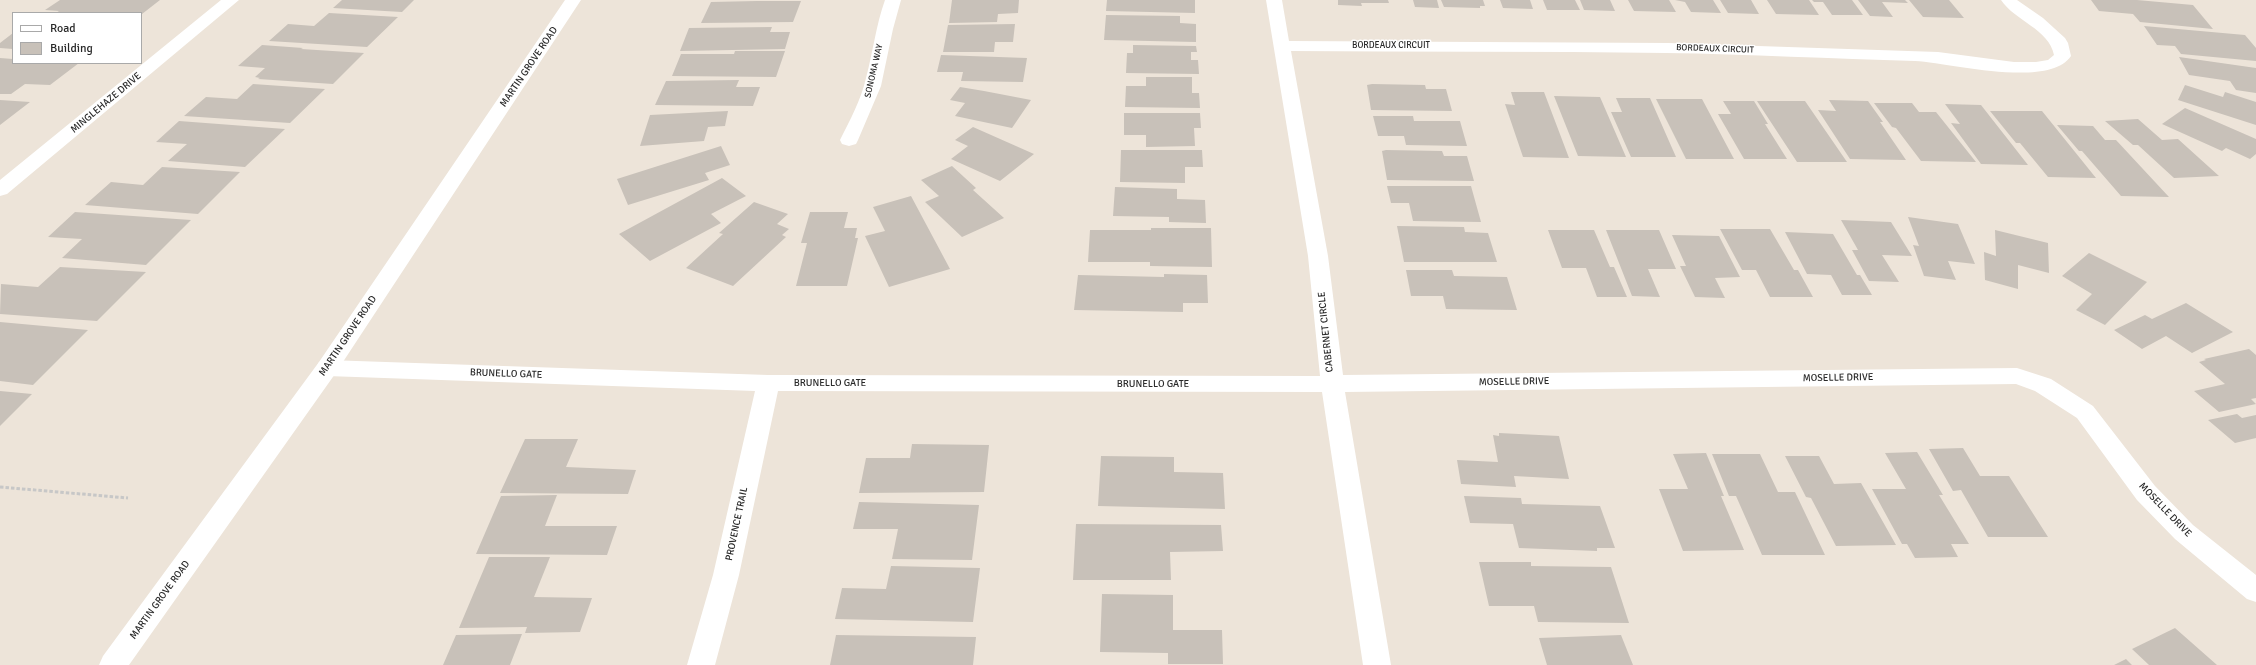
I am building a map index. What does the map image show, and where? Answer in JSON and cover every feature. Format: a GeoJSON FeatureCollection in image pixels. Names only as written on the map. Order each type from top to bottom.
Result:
{"type":"FeatureCollection","features":[{"type":"Feature","properties":{"kind":"street","name":"MINGLEHAZE DRIVE"},"geometry":{"type":"LineString","coordinates":[[0,190],[231,0]]}},
{"type":"Feature","properties":{"kind":"street","name":"MARTIN GROVE ROAD"},"geometry":{"type":"LineString","coordinates":[[113,665],[327,368],[573,0]]}},
{"type":"Feature","properties":{"kind":"street","name":"SONOMA WAY"},"geometry":{"type":"LineString","coordinates":[[849,140],[866,105],[875,78],[882,32],[893,0]]}},
{"type":"Feature","properties":{"kind":"street","name":"CABERNET CIRCLE"},"geometry":{"type":"LineString","coordinates":[[1274,0],[1318,256],[1332,384],[1377,665]]}},
{"type":"Feature","properties":{"kind":"street","name":"BORDEAUX CIRCUIT"},"geometry":{"type":"LineString","coordinates":[[1281,46],[1668,48],[1938,57],[1982,65],[2022,68],[2050,66],[2059,60],[2062,53],[2060,42],[2036,20],[2015,10],[2009,0]]}},
{"type":"Feature","properties":{"kind":"street","name":"BRUNELLO GATE"},"geometry":{"type":"LineString","coordinates":[[327,368],[768,383],[1332,384]]}},
{"type":"Feature","properties":{"kind":"street","name":"MOSELLE DRIVE"},"geometry":{"type":"LineString","coordinates":[[1332,384],[2017,376],[2043,385],[2085,412],[2146,493],[2184,532],[2256,591]]}},
{"type":"Feature","properties":{"kind":"street","name":"PROVENCE TRAIL"},"geometry":{"type":"LineString","coordinates":[[701,665],[726,575],[768,383]]}},
{"type":"Feature","properties":{"kind":"path"},"geometry":{"type":"LineString","coordinates":[[0,487],[128,498]]}},
{"type":"Feature","properties":{"kind":"building"},"geometry":{"type":"Polygon","coordinates":[[[60,0],[160,0],[142,14],[142,12],[58,12],[59,11],[45,10],[60,0]]]}},
{"type":"Feature","properties":{"kind":"building"},"geometry":{"type":"Polygon","coordinates":[[[342,0],[414,0],[402,12],[333,8],[342,0]]]}},
{"type":"Feature","properties":{"kind":"building"},"geometry":{"type":"Polygon","coordinates":[[[952,0],[1019,0],[1018,13],[998,14],[997,22],[949,23],[952,0]]]}},
{"type":"Feature","properties":{"kind":"building"},"geometry":{"type":"Polygon","coordinates":[[[1107,0],[1195,0],[1195,13],[1106,11],[1107,0]]]}},
{"type":"Feature","properties":{"kind":"building"},"geometry":{"type":"Polygon","coordinates":[[[1338,0],[1388,0],[1389,3],[1361,3],[1362,6],[1338,5],[1338,0]]]}},
{"type":"Feature","properties":{"kind":"building"},"geometry":{"type":"Polygon","coordinates":[[[1413,0],[1437,0],[1439,8],[1415,7],[1413,0]]]}},
{"type":"Feature","properties":{"kind":"building"},"geometry":{"type":"Polygon","coordinates":[[[1441,0],[1483,0],[1485,6],[1480,6],[1480,8],[1444,7],[1441,0]]]}},
{"type":"Feature","properties":{"kind":"building"},"geometry":{"type":"Polygon","coordinates":[[[1500,0],[1530,0],[1533,9],[1503,8],[1500,0]]]}},
{"type":"Feature","properties":{"kind":"building"},"geometry":{"type":"Polygon","coordinates":[[[1543,0],[1575,0],[1580,10],[1547,10],[1543,0]]]}},
{"type":"Feature","properties":{"kind":"building"},"geometry":{"type":"Polygon","coordinates":[[[1580,0],[1610,0],[1615,11],[1584,10],[1580,0]]]}},
{"type":"Feature","properties":{"kind":"building"},"geometry":{"type":"Polygon","coordinates":[[[1628,0],[1669,0],[1676,12],[1634,11],[1628,0]]]}},
{"type":"Feature","properties":{"kind":"building"},"geometry":{"type":"Polygon","coordinates":[[[1675,0],[1713,0],[1721,13],[1691,12],[1685,2],[1675,0]]]}},
{"type":"Feature","properties":{"kind":"building"},"geometry":{"type":"Polygon","coordinates":[[[1720,0],[1751,0],[1759,14],[1728,13],[1720,0]]]}},
{"type":"Feature","properties":{"kind":"building"},"geometry":{"type":"Polygon","coordinates":[[[1767,0],[1809,0],[1819,15],[1776,14],[1767,0]]]}},
{"type":"Feature","properties":{"kind":"building"},"geometry":{"type":"Polygon","coordinates":[[[1812,0],[1852,0],[1863,15],[1832,15],[1823,2],[1814,2],[1812,0]]]}},
{"type":"Feature","properties":{"kind":"building"},"geometry":{"type":"Polygon","coordinates":[[[1858,0],[1905,0],[1908,3],[1882,2],[1893,17],[1870,16],[1858,0]]]}},
{"type":"Feature","properties":{"kind":"building"},"geometry":{"type":"Polygon","coordinates":[[[1909,0],[1949,0],[1964,18],[1923,17],[1909,0]]]}},
{"type":"Feature","properties":{"kind":"building"},"geometry":{"type":"Polygon","coordinates":[[[2091,0],[2137,0],[2193,5],[2213,29],[2140,22],[2133,14],[2099,11],[2091,0]]]}},
{"type":"Feature","properties":{"kind":"building"},"geometry":{"type":"Polygon","coordinates":[[[801,1],[793,22],[701,23],[711,2],[801,1]]]}},
{"type":"Feature","properties":{"kind":"building"},"geometry":{"type":"Polygon","coordinates":[[[329,13],[398,17],[367,47],[269,41],[288,24],[314,26],[329,13]]]}},
{"type":"Feature","properties":{"kind":"building"},"geometry":{"type":"Polygon","coordinates":[[[1106,15],[1180,16],[1180,23],[1196,24],[1196,42],[1104,40],[1106,15]]]}},
{"type":"Feature","properties":{"kind":"building"},"geometry":{"type":"Polygon","coordinates":[[[1015,24],[1013,42],[995,42],[994,52],[943,52],[948,25],[1015,24]]]}},
{"type":"Feature","properties":{"kind":"building"},"geometry":{"type":"Polygon","coordinates":[[[2144,26],[2245,35],[2256,48],[2256,61],[2181,54],[2175,46],[2157,45],[2144,26]]]}},
{"type":"Feature","properties":{"kind":"building"},"geometry":{"type":"Polygon","coordinates":[[[772,27],[770,32],[790,32],[785,49],[680,51],[689,28],[772,27]]]}},
{"type":"Feature","properties":{"kind":"building"},"geometry":{"type":"Polygon","coordinates":[[[12,34],[12,49],[0,48],[0,43],[12,34]]]}},
{"type":"Feature","properties":{"kind":"building"},"geometry":{"type":"Polygon","coordinates":[[[262,45],[364,53],[333,84],[258,79],[260,78],[255,77],[265,68],[238,66],[262,45]]]}},
{"type":"Feature","properties":{"kind":"building"},"geometry":{"type":"Polygon","coordinates":[[[1133,45],[1196,46],[1197,52],[1191,52],[1191,60],[1198,60],[1199,74],[1126,73],[1127,53],[1133,53],[1133,45]]]}},
{"type":"Feature","properties":{"kind":"building"},"geometry":{"type":"Polygon","coordinates":[[[735,51],[785,51],[776,77],[672,76],[681,54],[734,54],[735,51]]]}},
{"type":"Feature","properties":{"kind":"building"},"geometry":{"type":"Polygon","coordinates":[[[941,55],[1027,58],[1023,82],[961,81],[963,72],[937,72],[941,55]]]}},
{"type":"Feature","properties":{"kind":"building"},"geometry":{"type":"Polygon","coordinates":[[[2179,57],[2256,68],[2256,93],[2236,90],[2230,81],[2189,75],[2179,57]]]}},
{"type":"Feature","properties":{"kind":"building"},"geometry":{"type":"Polygon","coordinates":[[[0,58],[12,59],[12,64],[78,64],[50,85],[25,84],[11,94],[0,94],[0,58]]]}},
{"type":"Feature","properties":{"kind":"building"},"geometry":{"type":"Polygon","coordinates":[[[1146,77],[1192,77],[1192,93],[1199,93],[1200,108],[1125,107],[1126,86],[1146,86],[1146,77]]]}},
{"type":"Feature","properties":{"kind":"building"},"geometry":{"type":"Polygon","coordinates":[[[739,80],[736,87],[760,87],[753,106],[655,105],[666,81],[739,80]]]}},
{"type":"Feature","properties":{"kind":"building"},"geometry":{"type":"Polygon","coordinates":[[[253,84],[325,89],[290,123],[184,116],[206,97],[237,99],[253,84]]]}},
{"type":"Feature","properties":{"kind":"building"},"geometry":{"type":"Polygon","coordinates":[[[1367,85],[1425,85],[1426,89],[1446,89],[1452,111],[1371,110],[1367,85]]]}},
{"type":"Feature","properties":{"kind":"building"},"geometry":{"type":"Polygon","coordinates":[[[2185,85],[2223,97],[2225,92],[2256,102],[2256,125],[2178,100],[2185,85]]]}},
{"type":"Feature","properties":{"kind":"building"},"geometry":{"type":"Polygon","coordinates":[[[960,87],[1031,100],[1012,128],[955,116],[965,103],[950,100],[960,87]]]}},
{"type":"Feature","properties":{"kind":"building"},"geometry":{"type":"Polygon","coordinates":[[[1511,92],[1544,92],[1569,158],[1523,157],[1505,104],[1515,105],[1511,92]]]}},
{"type":"Feature","properties":{"kind":"building"},"geometry":{"type":"Polygon","coordinates":[[[1554,96],[1600,97],[1626,157],[1578,156],[1554,96]]]}},
{"type":"Feature","properties":{"kind":"building"},"geometry":{"type":"Polygon","coordinates":[[[1616,98],[1650,98],[1676,157],[1631,157],[1611,112],[1622,112],[1616,98]]]}},
{"type":"Feature","properties":{"kind":"building"},"geometry":{"type":"Polygon","coordinates":[[[1656,99],[1702,99],[1734,159],[1686,159],[1656,99]]]}},
{"type":"Feature","properties":{"kind":"building"},"geometry":{"type":"Polygon","coordinates":[[[0,100],[30,102],[0,125],[0,100]]]}},
{"type":"Feature","properties":{"kind":"building"},"geometry":{"type":"Polygon","coordinates":[[[1829,100],[1868,101],[1883,122],[1880,122],[1906,160],[1850,159],[1818,110],[1836,111],[1829,100]]]}},
{"type":"Feature","properties":{"kind":"building"},"geometry":{"type":"Polygon","coordinates":[[[1723,101],[1754,101],[1768,124],[1765,124],[1787,159],[1744,159],[1718,114],[1731,114],[1723,101]]]}},
{"type":"Feature","properties":{"kind":"building"},"geometry":{"type":"Polygon","coordinates":[[[1757,101],[1805,101],[1847,162],[1797,162],[1757,101]]]}},
{"type":"Feature","properties":{"kind":"building"},"geometry":{"type":"Polygon","coordinates":[[[1874,103],[1912,103],[1919,112],[1936,112],[1976,162],[1921,161],[1896,128],[1892,127],[1874,103]]]}},
{"type":"Feature","properties":{"kind":"building"},"geometry":{"type":"Polygon","coordinates":[[[1945,104],[1981,105],[2028,165],[1981,164],[1951,123],[1960,124],[1945,104]]]}},
{"type":"Feature","properties":{"kind":"building"},"geometry":{"type":"Polygon","coordinates":[[[2185,108],[2256,139],[2256,154],[2250,159],[2226,148],[2222,151],[2162,124],[2185,108]]]}},
{"type":"Feature","properties":{"kind":"building"},"geometry":{"type":"Polygon","coordinates":[[[728,111],[725,126],[708,127],[704,141],[640,146],[650,115],[728,111]]]}},
{"type":"Feature","properties":{"kind":"building"},"geometry":{"type":"Polygon","coordinates":[[[1990,111],[2042,111],[2096,178],[2048,177],[2020,143],[2016,143],[1990,111]]]}},
{"type":"Feature","properties":{"kind":"building"},"geometry":{"type":"Polygon","coordinates":[[[1124,113],[1200,113],[1201,128],[1194,128],[1195,146],[1146,147],[1146,135],[1124,135],[1124,113]]]}},
{"type":"Feature","properties":{"kind":"building"},"geometry":{"type":"Polygon","coordinates":[[[1373,116],[1413,116],[1414,121],[1460,121],[1467,146],[1406,145],[1404,136],[1378,136],[1373,116]]]}},
{"type":"Feature","properties":{"kind":"building"},"geometry":{"type":"Polygon","coordinates":[[[2138,119],[2162,140],[2178,139],[2219,176],[2174,178],[2138,145],[2133,145],[2105,121],[2138,119]]]}},
{"type":"Feature","properties":{"kind":"building"},"geometry":{"type":"Polygon","coordinates":[[[179,121],[285,129],[245,167],[168,161],[187,144],[156,142],[179,121]]]}},
{"type":"Feature","properties":{"kind":"building"},"geometry":{"type":"Polygon","coordinates":[[[2057,125],[2093,126],[2105,140],[2116,140],[2169,197],[2121,196],[2057,125]]]}},
{"type":"Feature","properties":{"kind":"building"},"geometry":{"type":"Polygon","coordinates":[[[973,127],[1034,154],[1000,181],[951,159],[968,146],[955,140],[973,127]]]}},
{"type":"Feature","properties":{"kind":"building"},"geometry":{"type":"Polygon","coordinates":[[[721,146],[730,165],[705,173],[709,180],[628,205],[617,179],[721,146]]]}},
{"type":"Feature","properties":{"kind":"building"},"geometry":{"type":"Polygon","coordinates":[[[1121,150],[1202,150],[1203,167],[1185,167],[1185,183],[1120,182],[1121,150]]]}},
{"type":"Feature","properties":{"kind":"building"},"geometry":{"type":"Polygon","coordinates":[[[1382,151],[1442,151],[1444,156],[1467,156],[1474,181],[1387,180],[1382,151]]]}},
{"type":"Feature","properties":{"kind":"building"},"geometry":{"type":"Polygon","coordinates":[[[952,166],[976,188],[973,190],[1004,218],[962,237],[925,202],[939,196],[921,180],[952,166]]]}},
{"type":"Feature","properties":{"kind":"building"},"geometry":{"type":"Polygon","coordinates":[[[162,167],[240,172],[198,214],[85,205],[111,182],[143,185],[162,167]]]}},
{"type":"Feature","properties":{"kind":"building"},"geometry":{"type":"Polygon","coordinates":[[[722,178],[746,196],[711,214],[721,223],[650,261],[619,234],[722,178]]]}},
{"type":"Feature","properties":{"kind":"building"},"geometry":{"type":"Polygon","coordinates":[[[1387,186],[1471,186],[1481,222],[1413,221],[1409,203],[1391,203],[1387,186]]]}},
{"type":"Feature","properties":{"kind":"building"},"geometry":{"type":"Polygon","coordinates":[[[1115,187],[1177,189],[1177,199],[1205,200],[1206,223],[1169,222],[1169,217],[1113,216],[1115,187]]]}},
{"type":"Feature","properties":{"kind":"building"},"geometry":{"type":"Polygon","coordinates":[[[911,196],[950,269],[889,287],[865,236],[885,231],[873,207],[911,196]]]}},
{"type":"Feature","properties":{"kind":"building"},"geometry":{"type":"Polygon","coordinates":[[[754,202],[788,214],[777,224],[789,229],[782,235],[786,237],[733,286],[686,268],[723,234],[719,233],[754,202]]]}},
{"type":"Feature","properties":{"kind":"building"},"geometry":{"type":"Polygon","coordinates":[[[75,212],[191,220],[146,265],[62,258],[82,239],[48,237],[75,212]]]}},
{"type":"Feature","properties":{"kind":"building"},"geometry":{"type":"Polygon","coordinates":[[[810,212],[848,212],[844,228],[857,228],[855,238],[858,238],[847,286],[796,286],[807,243],[801,243],[810,212]]]}},
{"type":"Feature","properties":{"kind":"building"},"geometry":{"type":"Polygon","coordinates":[[[1908,217],[1958,224],[1975,264],[1948,261],[1956,280],[1924,276],[1913,245],[1919,246],[1908,217]]]}},
{"type":"Feature","properties":{"kind":"building"},"geometry":{"type":"Polygon","coordinates":[[[1841,220],[1891,222],[1912,256],[1882,255],[1899,282],[1869,281],[1852,250],[1858,250],[1841,220]]]}},
{"type":"Feature","properties":{"kind":"building"},"geometry":{"type":"Polygon","coordinates":[[[1397,226],[1464,227],[1465,232],[1488,233],[1497,262],[1404,262],[1397,226]]]}},
{"type":"Feature","properties":{"kind":"building"},"geometry":{"type":"Polygon","coordinates":[[[1151,228],[1211,228],[1212,267],[1150,266],[1150,262],[1088,262],[1090,230],[1151,230],[1151,228]]]}},
{"type":"Feature","properties":{"kind":"building"},"geometry":{"type":"Polygon","coordinates":[[[1720,229],[1770,229],[1794,270],[1798,270],[1813,297],[1770,297],[1756,270],[1742,270],[1720,229]]]}},
{"type":"Feature","properties":{"kind":"building"},"geometry":{"type":"Polygon","coordinates":[[[1548,230],[1594,230],[1610,267],[1614,267],[1627,297],[1597,297],[1586,268],[1562,268],[1548,230]]]}},
{"type":"Feature","properties":{"kind":"building"},"geometry":{"type":"Polygon","coordinates":[[[1606,230],[1659,230],[1676,269],[1648,269],[1660,297],[1632,296],[1606,230]]]}},
{"type":"Feature","properties":{"kind":"building"},"geometry":{"type":"Polygon","coordinates":[[[1995,230],[2048,243],[2049,273],[2018,265],[2018,289],[1985,280],[1984,252],[1996,256],[1995,230]]]}},
{"type":"Feature","properties":{"kind":"building"},"geometry":{"type":"Polygon","coordinates":[[[1785,232],[1833,234],[1857,275],[1860,275],[1872,295],[1842,295],[1831,275],[1807,274],[1785,232]]]}},
{"type":"Feature","properties":{"kind":"building"},"geometry":{"type":"Polygon","coordinates":[[[1672,235],[1719,236],[1740,277],[1715,278],[1725,298],[1695,297],[1680,266],[1686,266],[1672,235]]]}},
{"type":"Feature","properties":{"kind":"building"},"geometry":{"type":"Polygon","coordinates":[[[2089,253],[2147,282],[2105,325],[2076,310],[2092,294],[2062,276],[2089,253]]]}},
{"type":"Feature","properties":{"kind":"building"},"geometry":{"type":"Polygon","coordinates":[[[60,267],[146,272],[97,321],[0,314],[1,284],[38,287],[60,267]]]}},
{"type":"Feature","properties":{"kind":"building"},"geometry":{"type":"Polygon","coordinates":[[[1406,270],[1452,270],[1454,276],[1507,277],[1517,310],[1446,309],[1443,296],[1411,296],[1406,270]]]}},
{"type":"Feature","properties":{"kind":"building"},"geometry":{"type":"Polygon","coordinates":[[[1164,274],[1207,275],[1208,303],[1183,303],[1183,312],[1074,310],[1078,275],[1164,277],[1164,274]]]}},
{"type":"Feature","properties":{"kind":"building"},"geometry":{"type":"Polygon","coordinates":[[[2186,303],[2233,332],[2192,353],[2166,336],[2142,349],[2114,330],[2145,315],[2152,319],[2186,303]]]}},
{"type":"Feature","properties":{"kind":"building"},"geometry":{"type":"Polygon","coordinates":[[[0,322],[88,330],[33,385],[0,381],[0,322]]]}},
{"type":"Feature","properties":{"kind":"building"},"geometry":{"type":"Polygon","coordinates":[[[2249,349],[2256,355],[2256,398],[2251,399],[2256,404],[2219,412],[2194,391],[2225,384],[2199,362],[2206,360],[2204,359],[2249,349]]]}},
{"type":"Feature","properties":{"kind":"building"},"geometry":{"type":"Polygon","coordinates":[[[0,391],[32,394],[0,426],[0,391]]]}},
{"type":"Feature","properties":{"kind":"building"},"geometry":{"type":"Polygon","coordinates":[[[2237,414],[2242,418],[2256,415],[2256,438],[2235,443],[2208,420],[2237,414]]]}},
{"type":"Feature","properties":{"kind":"building"},"geometry":{"type":"Polygon","coordinates":[[[1499,433],[1559,436],[1569,479],[1514,476],[1516,487],[1461,484],[1457,460],[1498,462],[1493,435],[1499,436],[1499,433]]]}},
{"type":"Feature","properties":{"kind":"building"},"geometry":{"type":"Polygon","coordinates":[[[525,439],[578,439],[566,467],[636,470],[628,494],[500,493],[525,439]]]}},
{"type":"Feature","properties":{"kind":"building"},"geometry":{"type":"Polygon","coordinates":[[[912,444],[989,445],[984,492],[859,493],[866,458],[910,458],[912,444]]]}},
{"type":"Feature","properties":{"kind":"building"},"geometry":{"type":"Polygon","coordinates":[[[1963,448],[1980,476],[2009,476],[2048,537],[1988,537],[1961,490],[1953,491],[1929,449],[1963,448]]]}},
{"type":"Feature","properties":{"kind":"building"},"geometry":{"type":"Polygon","coordinates":[[[1917,452],[1943,495],[1939,495],[1969,544],[1951,544],[1958,557],[1915,558],[1907,544],[1902,544],[1872,489],[1906,489],[1885,453],[1917,452]]]}},
{"type":"Feature","properties":{"kind":"building"},"geometry":{"type":"Polygon","coordinates":[[[1706,453],[1724,496],[1721,496],[1744,550],[1683,551],[1659,489],[1688,489],[1673,454],[1706,453]]]}},
{"type":"Feature","properties":{"kind":"building"},"geometry":{"type":"Polygon","coordinates":[[[1712,454],[1760,454],[1778,492],[1795,492],[1825,555],[1762,555],[1736,496],[1729,496],[1712,454]]]}},
{"type":"Feature","properties":{"kind":"building"},"geometry":{"type":"Polygon","coordinates":[[[1101,456],[1174,457],[1174,472],[1223,473],[1225,509],[1098,506],[1101,456]]]}},
{"type":"Feature","properties":{"kind":"building"},"geometry":{"type":"Polygon","coordinates":[[[1785,456],[1819,456],[1834,484],[1861,483],[1896,545],[1836,546],[1811,498],[1806,497],[1785,456]]]}},
{"type":"Feature","properties":{"kind":"building"},"geometry":{"type":"Polygon","coordinates":[[[557,495],[545,526],[617,526],[607,555],[476,554],[501,496],[557,495]]]}},
{"type":"Feature","properties":{"kind":"building"},"geometry":{"type":"Polygon","coordinates":[[[1464,496],[1521,498],[1522,504],[1600,506],[1615,548],[1597,548],[1597,551],[1519,548],[1513,524],[1470,523],[1464,496]]]}},
{"type":"Feature","properties":{"kind":"building"},"geometry":{"type":"Polygon","coordinates":[[[859,502],[979,505],[972,560],[892,559],[898,529],[853,529],[859,502]]]}},
{"type":"Feature","properties":{"kind":"building"},"geometry":{"type":"Polygon","coordinates":[[[1076,524],[1221,525],[1223,551],[1170,552],[1171,580],[1073,580],[1076,524]]]}},
{"type":"Feature","properties":{"kind":"building"},"geometry":{"type":"Polygon","coordinates":[[[489,557],[550,557],[534,597],[592,598],[580,632],[525,633],[527,627],[459,628],[489,557]]]}},
{"type":"Feature","properties":{"kind":"building"},"geometry":{"type":"Polygon","coordinates":[[[1479,562],[1531,562],[1531,566],[1611,567],[1629,623],[1538,622],[1534,606],[1489,606],[1479,562]]]}},
{"type":"Feature","properties":{"kind":"building"},"geometry":{"type":"Polygon","coordinates":[[[891,566],[980,568],[973,622],[835,619],[842,588],[886,589],[891,566]]]}},
{"type":"Feature","properties":{"kind":"building"},"geometry":{"type":"Polygon","coordinates":[[[1102,594],[1173,595],[1173,630],[1222,630],[1223,664],[1168,664],[1168,653],[1100,652],[1102,594]]]}},
{"type":"Feature","properties":{"kind":"building"},"geometry":{"type":"Polygon","coordinates":[[[2175,628],[2217,665],[2149,665],[2132,649],[2175,628]]]}},
{"type":"Feature","properties":{"kind":"building"},"geometry":{"type":"Polygon","coordinates":[[[522,634],[510,665],[443,665],[456,635],[522,634]]]}},
{"type":"Feature","properties":{"kind":"building"},"geometry":{"type":"Polygon","coordinates":[[[836,635],[976,637],[973,665],[830,665],[836,635]]]}},
{"type":"Feature","properties":{"kind":"building"},"geometry":{"type":"Polygon","coordinates":[[[1621,635],[1633,665],[1547,665],[1539,638],[1621,635]]]}},
{"type":"Feature","properties":{"kind":"building"},"geometry":{"type":"Polygon","coordinates":[[[2126,659],[2132,665],[2114,665],[2126,659]]]}}]}
